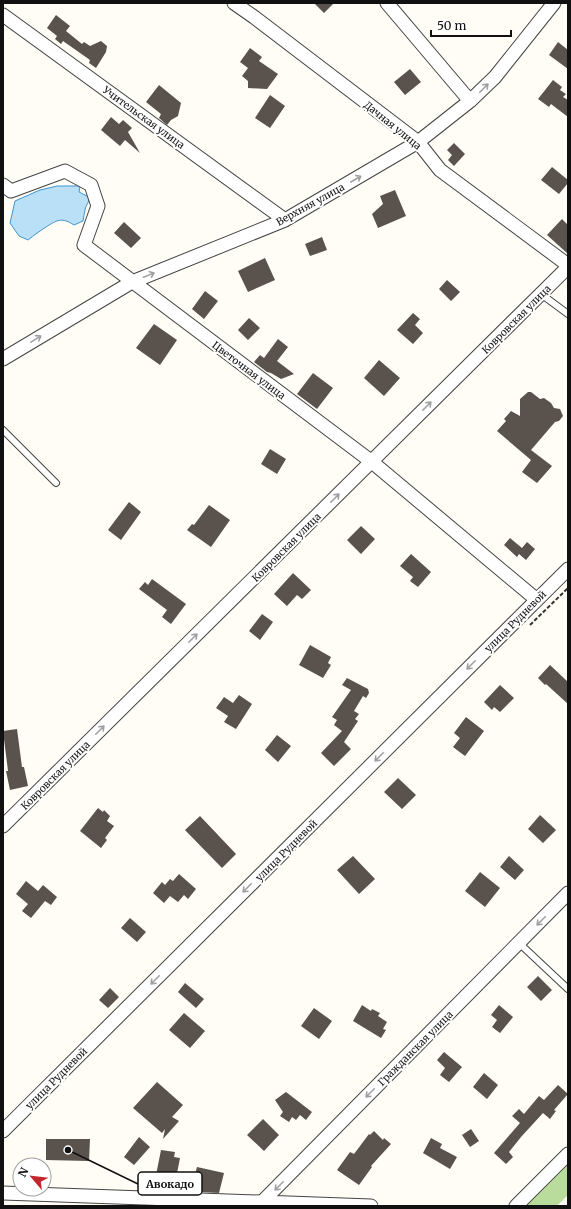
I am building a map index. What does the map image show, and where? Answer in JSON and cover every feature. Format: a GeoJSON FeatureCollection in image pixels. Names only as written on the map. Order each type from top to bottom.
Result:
{"type":"FeatureCollection","features":[{"type":"Feature","properties":{"kind":"street","name":"Дачная улица"},"geometry":{"type":"LineString","coordinates":[[234,3],[418,142],[440,170],[568,266]]}},
{"type":"Feature","properties":{"kind":"street"},"geometry":{"type":"LineString","coordinates":[[387,3],[470,101]]}},
{"type":"Feature","properties":{"kind":"street","name":"Верхняя улица"},"geometry":{"type":"LineString","coordinates":[[3,358],[132,282],[286,220],[418,142],[470,101],[494,77],[554,3]]}},
{"type":"Feature","properties":{"kind":"street","name":"Учительская улица"},"geometry":{"type":"LineString","coordinates":[[3,15],[286,220]]}},
{"type":"Feature","properties":{"kind":"street","name":"Цветочная улица"},"geometry":{"type":"LineString","coordinates":[[3,185],[11,191],[65,171],[91,185],[98,206],[84,245],[372,462],[537,600]]}},
{"type":"Feature","properties":{"kind":"street","name":"Ковровская улица"},"geometry":{"type":"LineString","coordinates":[[3,826],[372,462],[568,266]]}},
{"type":"Feature","properties":{"kind":"street","name":"улица Рудневой"},"geometry":{"type":"LineString","coordinates":[[3,1131],[568,569]]}},
{"type":"Feature","properties":{"kind":"street","name":"Гражданская улица"},"geometry":{"type":"LineString","coordinates":[[262,1202],[568,893]]}},
{"type":"Feature","properties":{"kind":"street"},"geometry":{"type":"LineString","coordinates":[[516,1206],[568,1154]]}},
{"type":"Feature","properties":{"kind":"street"},"geometry":{"type":"LineString","coordinates":[[3,1193],[178,1203],[262,1202],[371,1206]]}},
{"type":"Feature","properties":{"kind":"lane"},"geometry":{"type":"LineString","coordinates":[[541,294],[568,314]]}},
{"type":"Feature","properties":{"kind":"lane"},"geometry":{"type":"LineString","coordinates":[[3,430],[56,483]]}},
{"type":"Feature","properties":{"kind":"lane"},"geometry":{"type":"LineString","coordinates":[[518,943],[568,989]]}},
{"type":"Feature","properties":{"kind":"green space"},"geometry":{"type":"Polygon","coordinates":[[[568,1163],[568,1195],[557,1206],[524,1206],[568,1163]]]}},
{"type":"Feature","properties":{"kind":"water"},"geometry":{"type":"Polygon","coordinates":[[[57,186],[80,186],[79,192],[89,197],[89,201],[85,208],[83,221],[74,225],[60,220],[46,227],[28,240],[19,236],[10,223],[15,201],[40,190],[57,186]]]}},
{"type":"Feature","properties":{"kind":"building"},"geometry":{"type":"Polygon","coordinates":[[[314,3],[334,3],[324,13],[314,3]]]}},
{"type":"Feature","properties":{"kind":"building"},"geometry":{"type":"Polygon","coordinates":[[[56,15],[70,26],[66,31],[82,44],[84,42],[90,46],[101,41],[107,46],[106,52],[96,68],[89,63],[90,60],[63,41],[61,44],[55,39],[57,36],[47,28],[56,15]]]}},
{"type":"Feature","properties":{"kind":"building"},"geometry":{"type":"Polygon","coordinates":[[[558,42],[568,50],[568,69],[549,55],[558,42]]]}},
{"type":"Feature","properties":{"kind":"building"},"geometry":{"type":"Polygon","coordinates":[[[250,48],[262,57],[259,61],[278,74],[267,89],[248,88],[248,81],[242,76],[248,68],[240,62],[250,48]]]}},
{"type":"Feature","properties":{"kind":"building"},"geometry":{"type":"Polygon","coordinates":[[[410,69],[421,82],[405,95],[394,82],[410,69]]]}},
{"type":"Feature","properties":{"kind":"building"},"geometry":{"type":"Polygon","coordinates":[[[553,80],[562,87],[560,90],[566,94],[563,97],[568,100],[568,117],[551,104],[549,107],[538,99],[553,80]]]}},
{"type":"Feature","properties":{"kind":"building"},"geometry":{"type":"Polygon","coordinates":[[[159,85],[181,103],[178,116],[171,120],[167,125],[159,118],[161,114],[146,102],[159,85]]]}},
{"type":"Feature","properties":{"kind":"building"},"geometry":{"type":"Polygon","coordinates":[[[270,95],[285,106],[270,128],[255,118],[270,95]]]}},
{"type":"Feature","properties":{"kind":"building"},"geometry":{"type":"Polygon","coordinates":[[[111,117],[119,124],[123,120],[132,128],[128,132],[140,153],[125,140],[120,146],[101,130],[111,117]]]}},
{"type":"Feature","properties":{"kind":"building"},"geometry":{"type":"Polygon","coordinates":[[[454,143],[465,154],[454,166],[448,160],[452,155],[447,150],[454,143]]]}},
{"type":"Feature","properties":{"kind":"building"},"geometry":{"type":"Polygon","coordinates":[[[552,167],[568,180],[568,183],[559,194],[541,180],[552,167]]]}},
{"type":"Feature","properties":{"kind":"building"},"geometry":{"type":"Polygon","coordinates":[[[395,190],[406,216],[378,228],[372,214],[383,204],[380,196],[395,190]]]}},
{"type":"Feature","properties":{"kind":"building"},"geometry":{"type":"Polygon","coordinates":[[[562,219],[568,225],[568,254],[547,235],[562,219]]]}},
{"type":"Feature","properties":{"kind":"building"},"geometry":{"type":"Polygon","coordinates":[[[124,222],[141,238],[131,248],[114,233],[124,222]]]}},
{"type":"Feature","properties":{"kind":"building"},"geometry":{"type":"Polygon","coordinates":[[[322,237],[327,250],[310,256],[305,244],[322,237]]]}},
{"type":"Feature","properties":{"kind":"building"},"geometry":{"type":"Polygon","coordinates":[[[265,258],[275,280],[248,292],[238,271],[265,258]]]}},
{"type":"Feature","properties":{"kind":"building"},"geometry":{"type":"Polygon","coordinates":[[[447,280],[460,292],[451,301],[439,289],[447,280]]]}},
{"type":"Feature","properties":{"kind":"building"},"geometry":{"type":"Polygon","coordinates":[[[205,291],[218,301],[204,319],[192,309],[205,291]]]}},
{"type":"Feature","properties":{"kind":"building"},"geometry":{"type":"Polygon","coordinates":[[[413,313],[420,319],[415,325],[423,333],[413,344],[397,330],[413,313]]]}},
{"type":"Feature","properties":{"kind":"building"},"geometry":{"type":"Polygon","coordinates":[[[249,318],[260,328],[248,340],[238,330],[249,318]]]}},
{"type":"Feature","properties":{"kind":"building"},"geometry":{"type":"Polygon","coordinates":[[[154,324],[177,340],[160,365],[136,348],[154,324]]]}},
{"type":"Feature","properties":{"kind":"building"},"geometry":{"type":"Polygon","coordinates":[[[278,339],[288,347],[277,361],[294,374],[281,379],[267,372],[254,362],[260,355],[264,358],[278,339]]]}},
{"type":"Feature","properties":{"kind":"building"},"geometry":{"type":"Polygon","coordinates":[[[379,360],[400,378],[384,396],[364,378],[379,360]]]}},
{"type":"Feature","properties":{"kind":"building"},"geometry":{"type":"Polygon","coordinates":[[[313,373],[333,388],[317,409],[297,394],[313,373]]]}},
{"type":"Feature","properties":{"kind":"building"},"geometry":{"type":"Polygon","coordinates":[[[528,392],[531,392],[540,399],[544,398],[551,403],[554,408],[560,409],[563,416],[559,421],[555,422],[531,450],[552,466],[537,483],[522,472],[531,460],[497,431],[506,421],[504,419],[511,411],[520,416],[520,399],[528,392]]]}},
{"type":"Feature","properties":{"kind":"building"},"geometry":{"type":"Polygon","coordinates":[[[270,449],[286,459],[277,474],[261,464],[270,449]]]}},
{"type":"Feature","properties":{"kind":"building"},"geometry":{"type":"Polygon","coordinates":[[[129,502],[141,512],[121,540],[108,530],[129,502]]]}},
{"type":"Feature","properties":{"kind":"building"},"geometry":{"type":"Polygon","coordinates":[[[209,505],[230,520],[211,547],[187,530],[192,524],[194,525],[209,505]]]}},
{"type":"Feature","properties":{"kind":"building"},"geometry":{"type":"Polygon","coordinates":[[[361,526],[375,539],[361,554],[347,540],[361,526]]]}},
{"type":"Feature","properties":{"kind":"building"},"geometry":{"type":"Polygon","coordinates":[[[510,538],[522,548],[527,542],[535,549],[526,560],[519,554],[517,557],[504,545],[510,538]]]}},
{"type":"Feature","properties":{"kind":"building"},"geometry":{"type":"Polygon","coordinates":[[[411,554],[431,572],[418,587],[410,581],[413,577],[400,566],[411,554]]]}},
{"type":"Feature","properties":{"kind":"building"},"geometry":{"type":"Polygon","coordinates":[[[293,573],[311,590],[302,599],[297,595],[287,606],[274,594],[293,573]]]}},
{"type":"Feature","properties":{"kind":"building"},"geometry":{"type":"Polygon","coordinates":[[[152,579],[186,604],[171,624],[162,617],[167,610],[139,589],[145,582],[148,585],[152,579]]]}},
{"type":"Feature","properties":{"kind":"building"},"geometry":{"type":"Polygon","coordinates":[[[262,614],[273,622],[260,640],[249,631],[262,614]]]}},
{"type":"Feature","properties":{"kind":"building"},"geometry":{"type":"Polygon","coordinates":[[[310,645],[331,657],[328,663],[331,665],[323,678],[299,665],[310,645]]]}},
{"type":"Feature","properties":{"kind":"building"},"geometry":{"type":"Polygon","coordinates":[[[550,665],[568,682],[568,704],[538,678],[550,665]]]}},
{"type":"Feature","properties":{"kind":"building"},"geometry":{"type":"Polygon","coordinates":[[[347,678],[368,689],[369,693],[366,698],[363,696],[354,711],[359,714],[355,719],[358,721],[344,742],[351,749],[334,766],[321,753],[342,731],[334,725],[337,720],[332,717],[351,690],[342,685],[347,678]]]}},
{"type":"Feature","properties":{"kind":"building"},"geometry":{"type":"Polygon","coordinates":[[[500,685],[514,698],[500,712],[494,707],[492,710],[484,702],[500,685]]]}},
{"type":"Feature","properties":{"kind":"building"},"geometry":{"type":"Polygon","coordinates":[[[239,695],[252,704],[236,729],[224,722],[228,716],[216,708],[224,697],[233,703],[239,695]]]}},
{"type":"Feature","properties":{"kind":"building"},"geometry":{"type":"Polygon","coordinates":[[[466,717],[484,731],[465,756],[453,747],[460,738],[454,733],[466,717]]]}},
{"type":"Feature","properties":{"kind":"building"},"geometry":{"type":"Polygon","coordinates":[[[17,729],[22,767],[24,767],[28,786],[10,790],[6,771],[8,771],[3,731],[17,729]]]}},
{"type":"Feature","properties":{"kind":"building"},"geometry":{"type":"Polygon","coordinates":[[[277,735],[291,746],[278,762],[265,750],[277,735]]]}},
{"type":"Feature","properties":{"kind":"building"},"geometry":{"type":"Polygon","coordinates":[[[398,778],[416,795],[402,809],[384,792],[398,778]]]}},
{"type":"Feature","properties":{"kind":"building"},"geometry":{"type":"Polygon","coordinates":[[[98,808],[103,812],[104,810],[110,816],[107,821],[114,826],[105,838],[107,840],[101,848],[80,831],[98,808]]]}},
{"type":"Feature","properties":{"kind":"building"},"geometry":{"type":"Polygon","coordinates":[[[540,815],[556,830],[543,843],[528,829],[540,815]]]}},
{"type":"Feature","properties":{"kind":"building"},"geometry":{"type":"Polygon","coordinates":[[[200,816],[236,854],[222,868],[185,830],[200,816]]]}},
{"type":"Feature","properties":{"kind":"building"},"geometry":{"type":"Polygon","coordinates":[[[353,856],[375,879],[359,894],[337,870],[353,856]]]}},
{"type":"Feature","properties":{"kind":"building"},"geometry":{"type":"Polygon","coordinates":[[[509,856],[524,870],[515,880],[500,867],[509,856]]]}},
{"type":"Feature","properties":{"kind":"building"},"geometry":{"type":"Polygon","coordinates":[[[480,872],[500,888],[485,907],[465,891],[480,872]]]}},
{"type":"Feature","properties":{"kind":"building"},"geometry":{"type":"Polygon","coordinates":[[[179,874],[196,889],[188,899],[184,895],[178,902],[170,896],[164,903],[153,893],[162,882],[165,885],[170,879],[173,881],[179,874]]]}},
{"type":"Feature","properties":{"kind":"building"},"geometry":{"type":"Polygon","coordinates":[[[26,881],[38,891],[43,885],[57,897],[51,905],[45,901],[31,918],[22,911],[28,904],[16,894],[26,881]]]}},
{"type":"Feature","properties":{"kind":"building"},"geometry":{"type":"Polygon","coordinates":[[[130,918],[146,932],[137,942],[121,928],[130,918]]]}},
{"type":"Feature","properties":{"kind":"building"},"geometry":{"type":"Polygon","coordinates":[[[538,976],[552,990],[541,1001],[527,987],[538,976]]]}},
{"type":"Feature","properties":{"kind":"building"},"geometry":{"type":"Polygon","coordinates":[[[185,983],[204,999],[196,1008],[178,992],[185,983]]]}},
{"type":"Feature","properties":{"kind":"building"},"geometry":{"type":"Polygon","coordinates":[[[110,988],[119,997],[108,1008],[99,1000],[110,988]]]}},
{"type":"Feature","properties":{"kind":"building"},"geometry":{"type":"Polygon","coordinates":[[[362,1005],[371,1011],[372,1009],[380,1013],[378,1016],[387,1022],[383,1029],[386,1030],[381,1038],[353,1021],[362,1005]]]}},
{"type":"Feature","properties":{"kind":"building"},"geometry":{"type":"Polygon","coordinates":[[[499,1005],[513,1017],[500,1033],[492,1027],[497,1020],[491,1015],[499,1005]]]}},
{"type":"Feature","properties":{"kind":"building"},"geometry":{"type":"Polygon","coordinates":[[[314,1008],[332,1021],[319,1039],[301,1026],[314,1008]]]}},
{"type":"Feature","properties":{"kind":"building"},"geometry":{"type":"Polygon","coordinates":[[[184,1013],[205,1031],[190,1048],[169,1030],[184,1013]]]}},
{"type":"Feature","properties":{"kind":"building"},"geometry":{"type":"Polygon","coordinates":[[[444,1052],[462,1067],[449,1082],[440,1075],[445,1068],[437,1060],[444,1052]]]}},
{"type":"Feature","properties":{"kind":"building"},"geometry":{"type":"Polygon","coordinates":[[[484,1073],[498,1085],[487,1099],[473,1087],[484,1073]]]}},
{"type":"Feature","properties":{"kind":"building"},"geometry":{"type":"Polygon","coordinates":[[[157,1082],[183,1105],[172,1117],[179,1121],[163,1139],[165,1129],[162,1133],[133,1108],[157,1082]]]}},
{"type":"Feature","properties":{"kind":"building"},"geometry":{"type":"Polygon","coordinates":[[[558,1085],[568,1094],[554,1110],[556,1111],[550,1119],[543,1113],[521,1137],[509,1152],[513,1157],[506,1164],[494,1153],[520,1123],[512,1116],[519,1109],[524,1114],[539,1096],[544,1100],[558,1085]]]}},
{"type":"Feature","properties":{"kind":"building"},"geometry":{"type":"Polygon","coordinates":[[[286,1092],[312,1112],[306,1120],[300,1115],[296,1120],[292,1117],[289,1122],[280,1116],[283,1112],[275,1100],[286,1092]]]}},
{"type":"Feature","properties":{"kind":"building"},"geometry":{"type":"Polygon","coordinates":[[[263,1119],[279,1135],[264,1151],[247,1135],[263,1119]]]}},
{"type":"Feature","properties":{"kind":"building"},"geometry":{"type":"Polygon","coordinates":[[[471,1129],[479,1141],[470,1147],[462,1135],[471,1129]]]}},
{"type":"Feature","properties":{"kind":"building"},"geometry":{"type":"Polygon","coordinates":[[[374,1131],[383,1140],[384,1138],[391,1144],[371,1166],[372,1167],[359,1185],[337,1170],[350,1152],[354,1154],[369,1134],[370,1135],[374,1131]]]}},
{"type":"Feature","properties":{"kind":"building"},"geometry":{"type":"Polygon","coordinates":[[[139,1137],[150,1147],[134,1165],[124,1157],[139,1137]]]}},
{"type":"Feature","properties":{"kind":"building"},"geometry":{"type":"Polygon","coordinates":[[[431,1138],[442,1144],[440,1148],[457,1157],[450,1169],[423,1153],[431,1138]]]}},
{"type":"Feature","properties":{"kind":"building"},"geometry":{"type":"Polygon","coordinates":[[[46,1139],[90,1139],[89,1161],[52,1160],[52,1157],[46,1157],[46,1139]]]}},
{"type":"Feature","properties":{"kind":"building"},"geometry":{"type":"Polygon","coordinates":[[[161,1150],[175,1152],[174,1157],[180,1158],[176,1178],[156,1175],[161,1150]]]}},
{"type":"Feature","properties":{"kind":"building"},"geometry":{"type":"Polygon","coordinates":[[[197,1167],[224,1173],[219,1193],[191,1190],[197,1167]]]}},
{"type":"Feature","properties":{"kind":"place","name":"Авокадо"},"geometry":{"type":"Point","coordinates":[68,1150]}}]}
